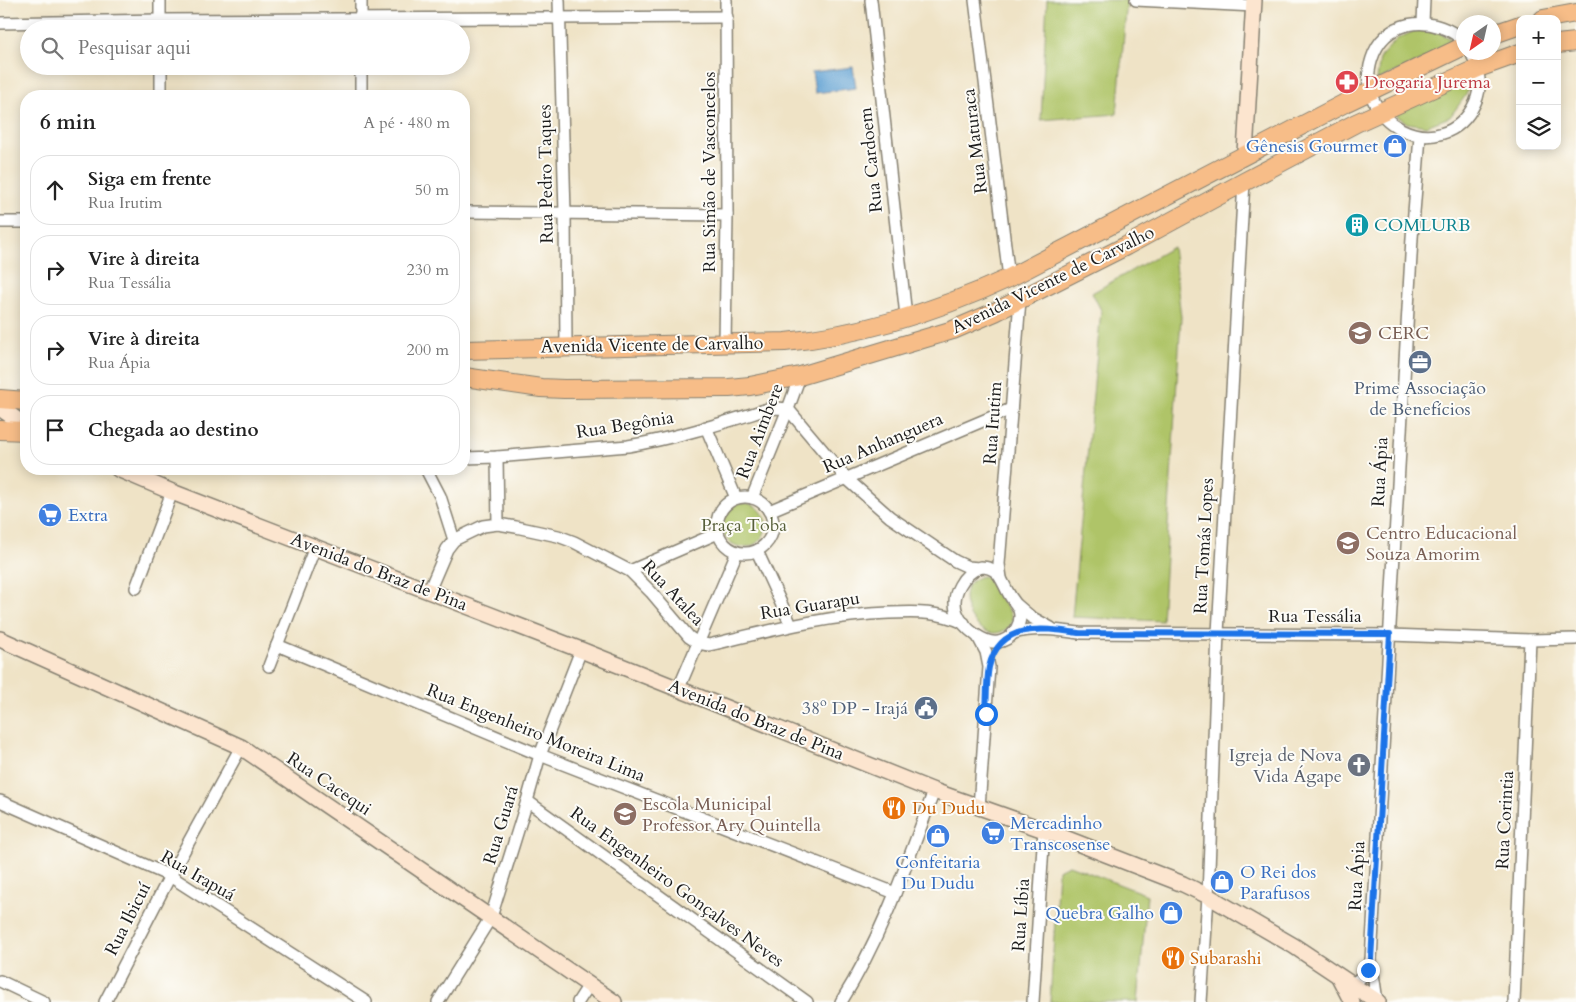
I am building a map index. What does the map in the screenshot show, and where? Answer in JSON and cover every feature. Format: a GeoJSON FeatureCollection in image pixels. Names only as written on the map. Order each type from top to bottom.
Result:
{"type":"FeatureCollection","features":[{"type":"Feature","properties":{"kind":"main road"},"geometry":{"type":"LineString","coordinates":[[1245,153],[1254,3]]}},
{"type":"Feature","properties":{"kind":"main road"},"geometry":{"type":"LineString","coordinates":[[1561,16],[1576,13]]}},
{"type":"Feature","properties":{"kind":"main road"},"geometry":{"type":"LineString","coordinates":[[1501,32],[1516,26]]}},
{"type":"Feature","properties":{"kind":"main road"},"geometry":{"type":"LineString","coordinates":[[1561,44],[1576,42]]}},
{"type":"Feature","properties":{"kind":"main road","name":"Avenida Vicente de Carvalho"},"geometry":{"type":"LineString","coordinates":[[470,350],[566,346],[726,344],[813,340],[866,328],[959,300],[1009,278],[1126,218],[1245,153],[1456,50]]}},
{"type":"Feature","properties":{"kind":"main road","name":"Avenida Vicente de Carvalho"},"geometry":{"type":"LineString","coordinates":[[1501,58],[1516,57]]}},
{"type":"Feature","properties":{"kind":"main road","name":"Avenida Vicente de Carvalho"},"geometry":{"type":"LineString","coordinates":[[470,379],[541,388],[626,389],[750,386],[800,376],[953,330],[1020,300],[1126,246],[1475,60]]}},
{"type":"Feature","properties":{"kind":"main road"},"geometry":{"type":"LineString","coordinates":[[0,399],[20,401]]}},
{"type":"Feature","properties":{"kind":"main road"},"geometry":{"type":"LineString","coordinates":[[0,408],[20,422]]}},
{"type":"Feature","properties":{"kind":"main road"},"geometry":{"type":"LineString","coordinates":[[0,430],[20,431]]}},
{"type":"Feature","properties":{"kind":"main road","name":"Avenida do Braz de Pina"},"geometry":{"type":"LineString","coordinates":[[132,475],[581,650],[934,791],[1149,870],[1208,896],[1294,946],[1378,1002]]}},
{"type":"Feature","properties":{"kind":"main road","name":"Rua Cacequi"},"geometry":{"type":"LineString","coordinates":[[0,639],[241,746],[614,1002]]}},
{"type":"Feature","properties":{"kind":"main road"},"geometry":{"type":"LineString","coordinates":[[1338,975],[1352,1002]]}},
{"type":"Feature","properties":{"kind":"street"},"geometry":{"type":"LineString","coordinates":[[160,0],[160,20]]}},
{"type":"Feature","properties":{"kind":"street"},"geometry":{"type":"LineString","coordinates":[[361,0],[361,20]]}},
{"type":"Feature","properties":{"kind":"street","name":"Rua Pedro Taques"},"geometry":{"type":"LineString","coordinates":[[559,0],[565,213],[566,346]]}},
{"type":"Feature","properties":{"kind":"street","name":"Rua Simão de Vasconcelos"},"geometry":{"type":"LineString","coordinates":[[726,0],[726,344]]}},
{"type":"Feature","properties":{"kind":"street","name":"Rua Cardoem"},"geometry":{"type":"LineString","coordinates":[[871,0],[906,316]]}},
{"type":"Feature","properties":{"kind":"street","name":"Rua Maturaca"},"geometry":{"type":"LineString","coordinates":[[975,0],[1009,278]]}},
{"type":"Feature","properties":{"kind":"street"},"geometry":{"type":"LineString","coordinates":[[1136,0],[1254,3]]}},
{"type":"Feature","properties":{"kind":"street"},"geometry":{"type":"LineString","coordinates":[[1423,22],[1424,0]]}},
{"type":"Feature","properties":{"kind":"street"},"geometry":{"type":"LineString","coordinates":[[470,20],[560,17],[727,17]]}},
{"type":"Feature","properties":{"kind":"street"},"geometry":{"type":"LineString","coordinates":[[1456,33],[1440,25],[1423,22],[1409,24],[1384,38],[1370,63],[1368,77],[1374,103],[1380,112],[1391,124],[1405,132],[1420,136],[1435,135],[1449,130],[1462,122],[1471,111],[1477,98],[1480,83],[1475,60]]}},
{"type":"Feature","properties":{"kind":"street"},"geometry":{"type":"LineString","coordinates":[[0,23],[20,23]]}},
{"type":"Feature","properties":{"kind":"street"},"geometry":{"type":"LineString","coordinates":[[161,75],[161,90]]}},
{"type":"Feature","properties":{"kind":"street"},"geometry":{"type":"LineString","coordinates":[[362,75],[362,90]]}},
{"type":"Feature","properties":{"kind":"street","name":"Rua Ápia"},"geometry":{"type":"LineString","coordinates":[[1378,1002],[1371,960],[1412,238],[1420,136]]}},
{"type":"Feature","properties":{"kind":"street","name":"Rua Tomás Lopes"},"geometry":{"type":"LineString","coordinates":[[1201,1002],[1208,896],[1218,633],[1244,182]]}},
{"type":"Feature","properties":{"kind":"street"},"geometry":{"type":"LineString","coordinates":[[470,212],[727,215]]}},
{"type":"Feature","properties":{"kind":"street"},"geometry":{"type":"LineString","coordinates":[[0,222],[20,222]]}},
{"type":"Feature","properties":{"kind":"street","name":"Rua Irutim"},"geometry":{"type":"LineString","coordinates":[[1001,578],[999,564],[1020,300]]}},
{"type":"Feature","properties":{"kind":"street","name":"Rua Aimbere"},"geometry":{"type":"LineString","coordinates":[[752,498],[800,376]]}},
{"type":"Feature","properties":{"kind":"street","name":"Rua Begônia"},"geometry":{"type":"LineString","coordinates":[[470,458],[628,446],[706,428],[768,409],[788,409]]}},
{"type":"Feature","properties":{"kind":"street"},"geometry":{"type":"LineString","coordinates":[[788,409],[846,478],[890,517],[943,554],[964,566],[994,570],[1001,578],[1009,595],[1017,605],[1020,617],[1009,637],[995,654],[989,667]]}},
{"type":"Feature","properties":{"kind":"street","name":"Rua Anhanguera"},"geometry":{"type":"LineString","coordinates":[[769,511],[1011,410]]}},
{"type":"Feature","properties":{"kind":"street"},"geometry":{"type":"LineString","coordinates":[[706,428],[736,498]]}},
{"type":"Feature","properties":{"kind":"street"},"geometry":{"type":"LineString","coordinates":[[496,457],[498,524]]}},
{"type":"Feature","properties":{"kind":"street"},"geometry":{"type":"LineString","coordinates":[[429,475],[440,496],[454,540],[429,591]]}},
{"type":"Feature","properties":{"kind":"street"},"geometry":{"type":"LineString","coordinates":[[136,588],[172,492]]}},
{"type":"Feature","properties":{"kind":"street"},"geometry":{"type":"LineString","coordinates":[[736,498],[752,498],[762,503],[769,511],[773,524],[772,533],[768,542],[757,551],[747,553],[736,552],[723,543],[718,534],[717,520],[725,505],[736,498]]}},
{"type":"Feature","properties":{"kind":"street","name":"Rua Atalea"},"geometry":{"type":"LineString","coordinates":[[454,540],[483,526],[498,524],[544,533],[574,542],[630,571],[651,592],[688,637],[698,643]]}},
{"type":"Feature","properties":{"kind":"street"},"geometry":{"type":"LineString","coordinates":[[630,571],[718,534]]}},
{"type":"Feature","properties":{"kind":"street"},"geometry":{"type":"LineString","coordinates":[[269,666],[315,547]]}},
{"type":"Feature","properties":{"kind":"street"},"geometry":{"type":"LineString","coordinates":[[958,590],[969,573],[994,561],[1001,549]]}},
{"type":"Feature","properties":{"kind":"street"},"geometry":{"type":"LineString","coordinates":[[757,551],[791,625]]}},
{"type":"Feature","properties":{"kind":"street"},"geometry":{"type":"LineString","coordinates":[[678,690],[736,552]]}},
{"type":"Feature","properties":{"kind":"street"},"geometry":{"type":"LineString","coordinates":[[943,554],[955,568],[958,590],[955,607],[957,613],[977,636],[986,652],[989,667],[979,807]]}},
{"type":"Feature","properties":{"kind":"street","name":"Rua Guarapu"},"geometry":{"type":"LineString","coordinates":[[930,613],[946,607],[958,590]]}},
{"type":"Feature","properties":{"kind":"street","name":"Rua Tessália"},"geometry":{"type":"LineString","coordinates":[[1017,605],[1034,620],[1055,630]]}},
{"type":"Feature","properties":{"kind":"street","name":"Rua Guarapu"},"geometry":{"type":"LineString","coordinates":[[698,643],[709,645],[791,625],[871,614],[930,613],[945,615],[964,623]]}},
{"type":"Feature","properties":{"kind":"street","name":"Rua Tessália"},"geometry":{"type":"LineString","coordinates":[[1009,637],[1030,630],[1055,630],[1079,633],[1390,634],[1530,640],[1576,639]]}},
{"type":"Feature","properties":{"kind":"street"},"geometry":{"type":"LineString","coordinates":[[977,636],[996,643],[1009,637]]}},
{"type":"Feature","properties":{"kind":"street","name":"Rua Corintia"},"geometry":{"type":"LineString","coordinates":[[1514,1002],[1530,640]]}},
{"type":"Feature","properties":{"kind":"street","name":"Rua Engenheiro Moreira Lima"},"geometry":{"type":"LineString","coordinates":[[277,646],[540,755],[896,893]]}},
{"type":"Feature","properties":{"kind":"street","name":"Rua Guará"},"geometry":{"type":"LineString","coordinates":[[438,1002],[491,916],[540,755],[581,650]]}},
{"type":"Feature","properties":{"kind":"street","name":"Rua Ibicuí"},"geometry":{"type":"LineString","coordinates":[[105,1002],[170,876],[241,746]]}},
{"type":"Feature","properties":{"kind":"street"},"geometry":{"type":"LineString","coordinates":[[840,1002],[864,961],[896,893],[934,791]]}},
{"type":"Feature","properties":{"kind":"street","name":"Rua Irapuá"},"geometry":{"type":"LineString","coordinates":[[0,801],[170,876],[366,1002]]}},
{"type":"Feature","properties":{"kind":"street","name":"Rua Engenheiro Gonçalves Neves"},"geometry":{"type":"LineString","coordinates":[[527,801],[806,1002]]}},
{"type":"Feature","properties":{"kind":"street","name":"Rua Líbia"},"geometry":{"type":"LineString","coordinates":[[1033,1002],[1044,830]]}},
{"type":"Feature","properties":{"kind":"street","name":"Rua Ápia"},"geometry":{"type":"LineString","coordinates":[[1352,984],[1358,981],[1368,970],[1371,960]]}},
{"type":"Feature","properties":{"kind":"street"},"geometry":{"type":"LineString","coordinates":[[0,981],[44,1002]]}},
{"type":"Feature","properties":{"kind":"street"},"geometry":{"type":"LineString","coordinates":[[578,1002],[589,985]]}},
{"type":"Feature","properties":{"kind":"green space"},"geometry":{"type":"Polygon","coordinates":[[[1047,0],[1127,0],[1117,114],[1041,120],[1047,0]]]}},
{"type":"Feature","properties":{"kind":"green space"},"geometry":{"type":"Polygon","coordinates":[[[1416,30],[1440,33],[1456,42],[1456,45],[1377,80],[1380,57],[1397,39],[1416,30]]]}},
{"type":"Feature","properties":{"kind":"green space"},"geometry":{"type":"Polygon","coordinates":[[[1472,78],[1466,95],[1450,117],[1426,126],[1407,123],[1390,111],[1472,78]]]}},
{"type":"Feature","properties":{"kind":"green space"},"geometry":{"type":"Polygon","coordinates":[[[1173,247],[1181,317],[1162,621],[1072,617],[1101,310],[1092,293],[1173,247]]]}},
{"type":"Feature","properties":{"kind":"green space","name":"Praça Toba"},"geometry":{"type":"Polygon","coordinates":[[[740,503],[748,503],[760,509],[766,525],[760,541],[748,547],[740,547],[728,541],[722,529],[722,521],[728,509],[740,503]]]}},
{"type":"Feature","properties":{"kind":"green space"},"geometry":{"type":"Polygon","coordinates":[[[983,576],[993,582],[1011,616],[1011,624],[1003,631],[993,633],[983,629],[974,622],[968,612],[965,601],[966,590],[972,581],[983,576]]]}},
{"type":"Feature","properties":{"kind":"green space"},"geometry":{"type":"Polygon","coordinates":[[[1069,865],[1147,895],[1138,1002],[1050,1002],[1058,870],[1069,865]]]}},
{"type":"Feature","properties":{"kind":"water"},"geometry":{"type":"Polygon","coordinates":[[[853,67],[856,88],[815,93],[812,72],[853,67]]]}},
{"type":"Feature","properties":{"kind":"place","name":"Drogaria Jurema"},"geometry":{"type":"Point","coordinates":[1347,82]}},
{"type":"Feature","properties":{"kind":"place","name":"Gênesis Gourmet"},"geometry":{"type":"Point","coordinates":[1395,146]}},
{"type":"Feature","properties":{"kind":"place","name":"COMLURB"},"geometry":{"type":"Point","coordinates":[1357,225]}},
{"type":"Feature","properties":{"kind":"place","name":"CERC"},"geometry":{"type":"Point","coordinates":[1360,333]}},
{"type":"Feature","properties":{"kind":"place","name":"Prime Associação de Benefícios"},"geometry":{"type":"Point","coordinates":[1420,362]}},
{"type":"Feature","properties":{"kind":"place","name":"Extra"},"geometry":{"type":"Point","coordinates":[50,515]}},
{"type":"Feature","properties":{"kind":"place","name":"Centro Educacional Souza Amorim"},"geometry":{"type":"Point","coordinates":[1348,543]}},
{"type":"Feature","properties":{"kind":"place","name":"38º DP - Irajá"},"geometry":{"type":"Point","coordinates":[926,708]}},
{"type":"Feature","properties":{"kind":"place","name":"Igreja de Nova Vida Ágape"},"geometry":{"type":"Point","coordinates":[1359,765]}},
{"type":"Feature","properties":{"kind":"place","name":"Du Dudu"},"geometry":{"type":"Point","coordinates":[894,808]}},
{"type":"Feature","properties":{"kind":"place","name":"Escola Municipal Professor Ary Quintella"},"geometry":{"type":"Point","coordinates":[625,814]}},
{"type":"Feature","properties":{"kind":"place","name":"Mercadinho Transcosense"},"geometry":{"type":"Point","coordinates":[993,833]}},
{"type":"Feature","properties":{"kind":"place","name":"Confeitaria Du Dudu"},"geometry":{"type":"Point","coordinates":[938,836]}},
{"type":"Feature","properties":{"kind":"place","name":"O Rei dos Parafusos"},"geometry":{"type":"Point","coordinates":[1222,882]}},
{"type":"Feature","properties":{"kind":"place","name":"Quebra Galho"},"geometry":{"type":"Point","coordinates":[1171,913]}},
{"type":"Feature","properties":{"kind":"place","name":"Subarashi"},"geometry":{"type":"Point","coordinates":[1173,958]}},
{"type":"Feature","properties":{"kind":"route"},"geometry":{"type":"LineString","coordinates":[[986,714],[989,667],[1005,640],[1014,633],[1024,630],[1055,630],[1079,633],[1390,634],[1371,960],[1368,970]]}}]}
